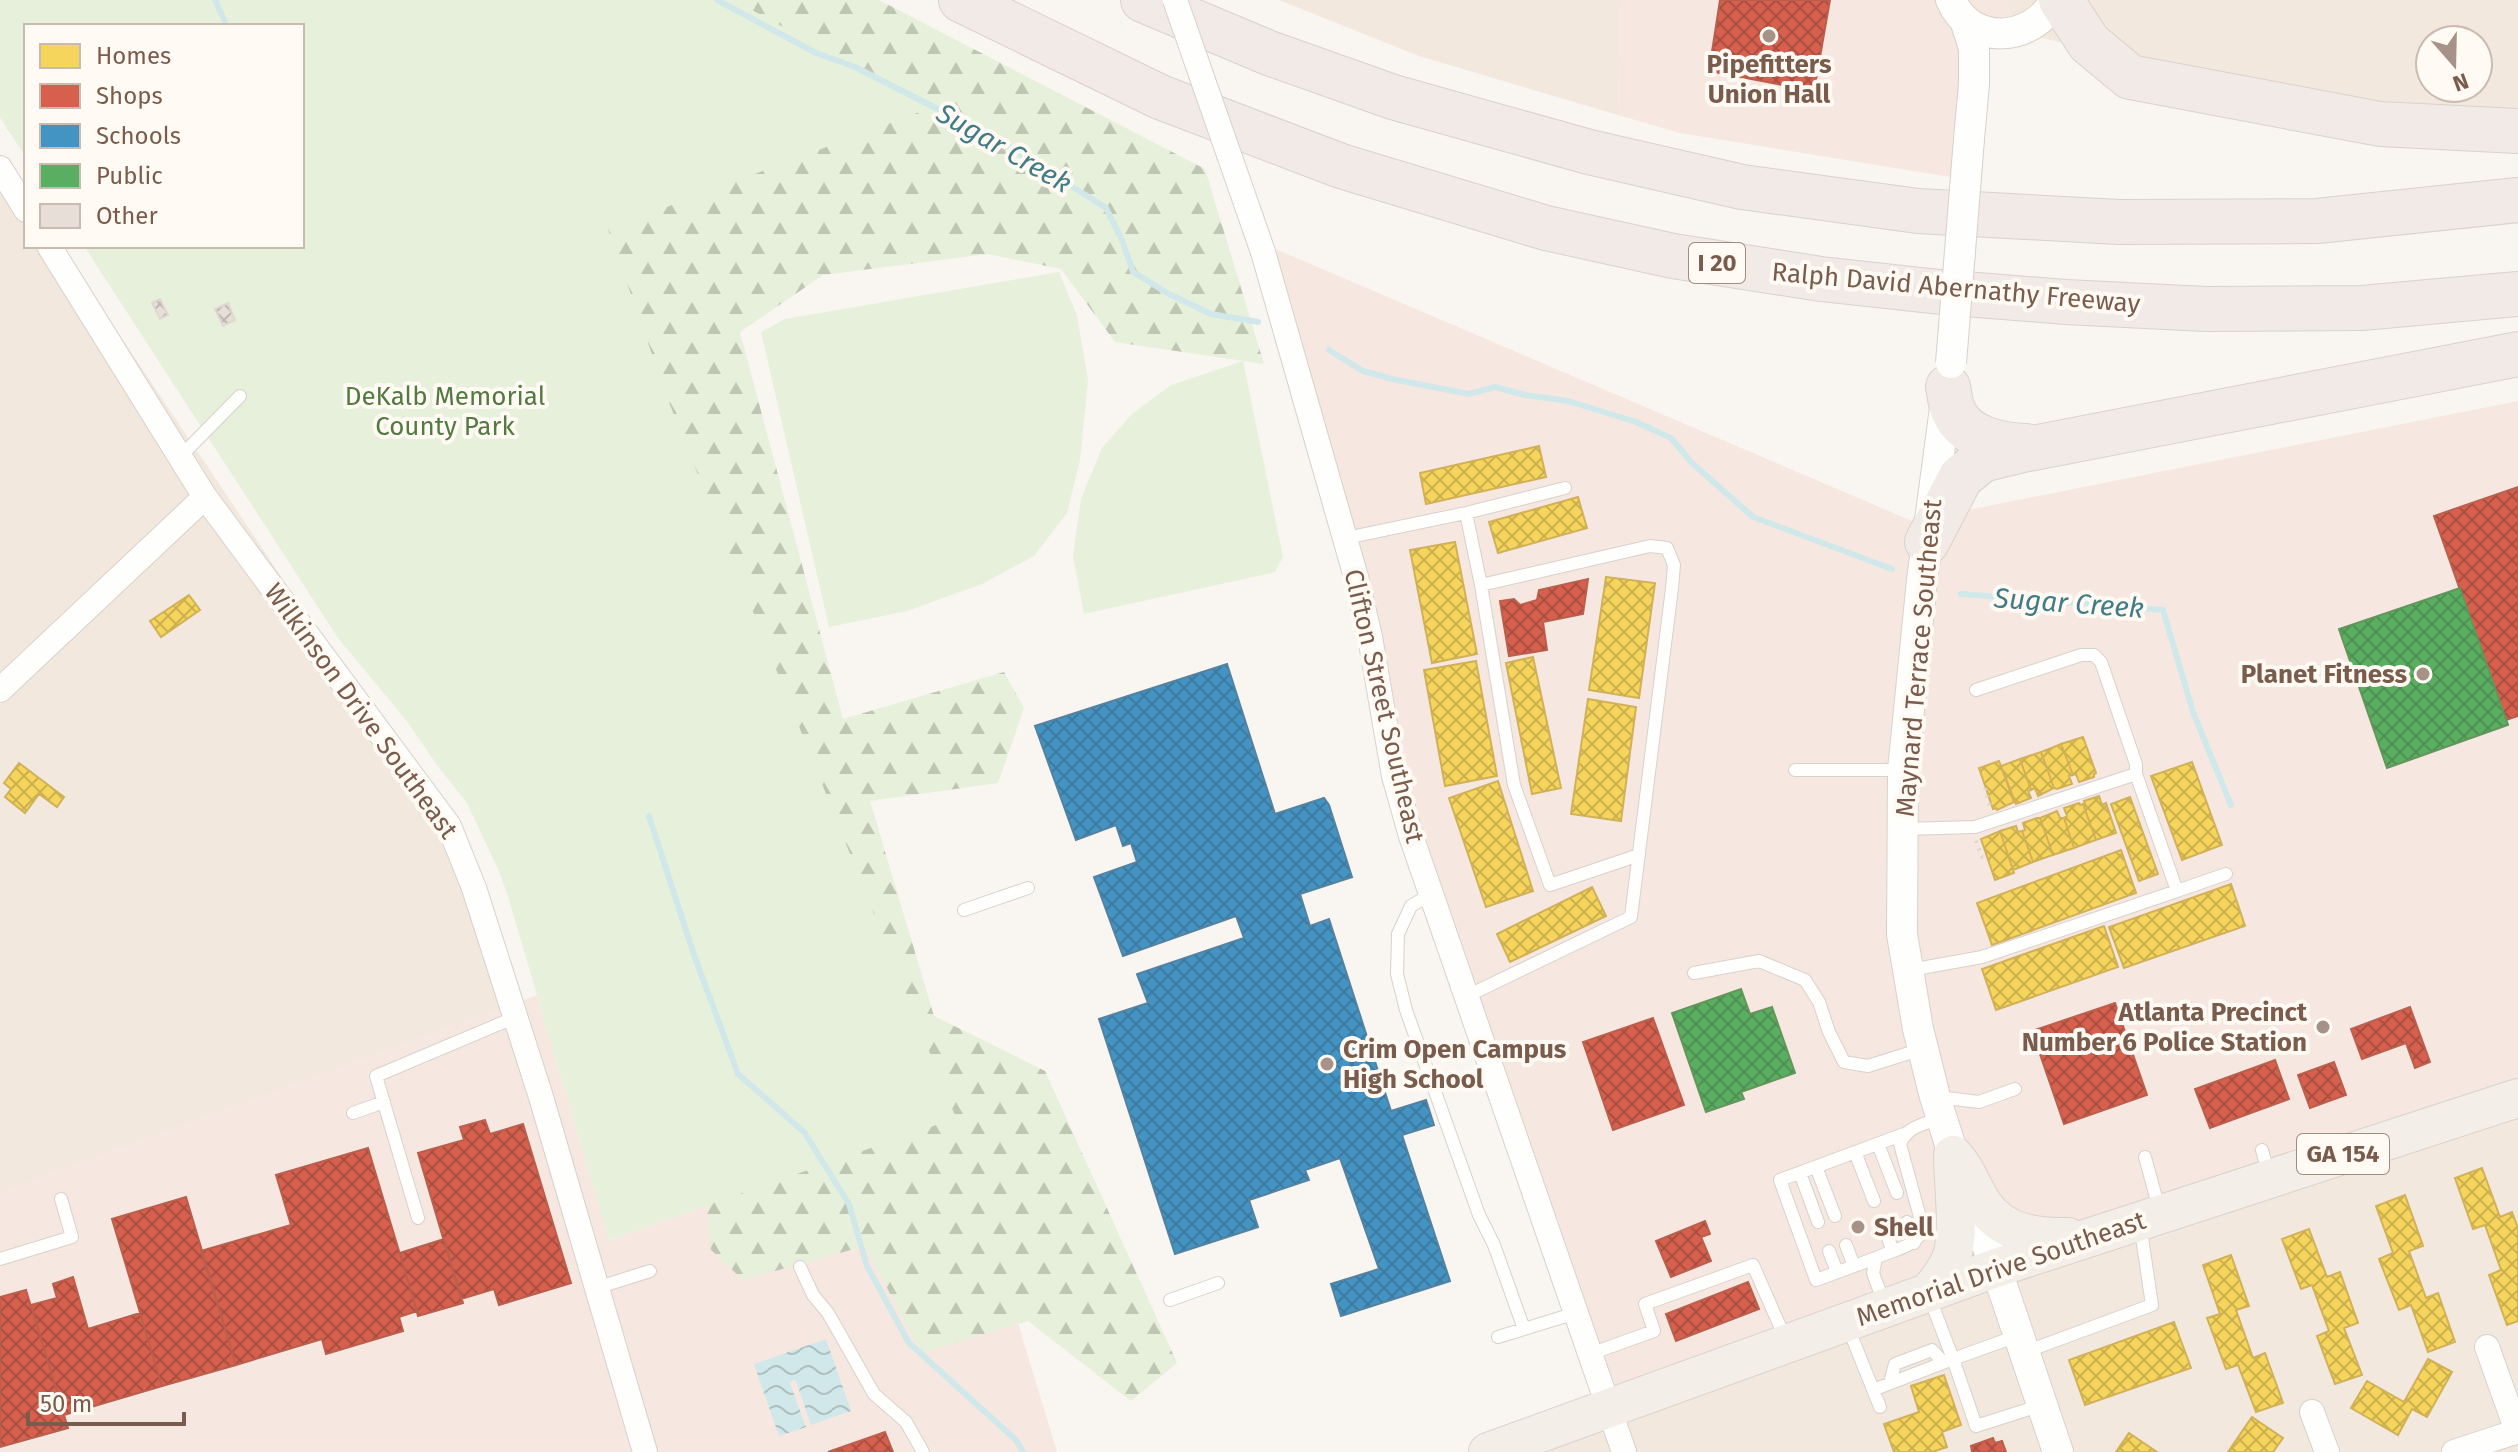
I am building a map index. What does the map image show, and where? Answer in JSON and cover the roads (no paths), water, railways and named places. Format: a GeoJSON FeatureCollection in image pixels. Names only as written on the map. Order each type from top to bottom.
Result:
{"type":"FeatureCollection","features":[{"type":"Feature","properties":{"kind":"highway","name":"Ralph David Abernathy Freeway"},"geometry":{"type":"LineString","coordinates":[[961,0],[1160,97],[1341,166],[1546,228],[1673,256],[1821,279],[1940,292],[2206,309],[2362,308],[2518,294]]}},
{"type":"Feature","properties":{"kind":"highway"},"geometry":{"type":"LineString","coordinates":[[1143,0],[1269,53],[1393,97],[1589,152],[1742,187],[1918,211],[2119,222],[2317,221],[2518,200]]}},
{"type":"Feature","properties":{"kind":"highway"},"geometry":{"type":"LineString","coordinates":[[2058,0],[2089,43],[2130,77],[2380,124],[2518,131]]}},
{"type":"Feature","properties":{"kind":"highway"},"geometry":{"type":"LineString","coordinates":[[1927,542],[1961,477],[1982,460],[2040,446],[2518,354]]}},
{"type":"Feature","properties":{"kind":"highway"},"geometry":{"type":"LineString","coordinates":[[1949,375],[1954,413],[1965,428],[1998,442],[2040,446]]}},
{"type":"Feature","properties":{"kind":"main road","name":"Memorial Drive Southeast"},"geometry":{"type":"LineString","coordinates":[[1488,1452],[1996,1268],[2150,1217],[2266,1164],[2518,1098]]}},
{"type":"Feature","properties":{"kind":"main road"},"geometry":{"type":"LineString","coordinates":[[1953,1155],[1963,1166],[1982,1203],[1997,1221],[2015,1232],[2034,1236],[2094,1235]]}},
{"type":"Feature","properties":{"kind":"main road"},"geometry":{"type":"LineString","coordinates":[[1928,1293],[1944,1273],[1952,1255],[1955,1228],[1953,1155]]}},
{"type":"Feature","properties":{"kind":"street","name":"Clifton Street Southeast"},"geometry":{"type":"LineString","coordinates":[[1175,0],[1263,252],[1346,538],[1370,637],[1394,776],[1411,836],[1624,1452]]}},
{"type":"Feature","properties":{"kind":"street","name":"Maynard Terrace Southeast"},"geometry":{"type":"LineString","coordinates":[[1974,84],[1994,54],[2018,32],[2035,25],[2058,0]]}},
{"type":"Feature","properties":{"kind":"street","name":"Maynard Terrace Southeast"},"geometry":{"type":"LineString","coordinates":[[1958,10],[1974,48],[1974,84],[1949,375],[1927,542],[1903,770],[1902,934],[1922,1049],[1938,1107],[2058,1452]]}},
{"type":"Feature","properties":{"kind":"street"},"geometry":{"type":"LineString","coordinates":[[1958,10],[1981,30],[1999,34],[2018,32]]}},
{"type":"Feature","properties":{"kind":"street"},"geometry":{"type":"LineString","coordinates":[[0,168],[24,207]]}},
{"type":"Feature","properties":{"kind":"street","name":"Wilkinson Drive Southeast"},"geometry":{"type":"LineString","coordinates":[[50,248],[205,497],[449,826],[474,888],[516,1017],[645,1452]]}},
{"type":"Feature","properties":{"kind":"street"},"geometry":{"type":"LineString","coordinates":[[0,690],[205,497]]}},
{"type":"Feature","properties":{"kind":"street"},"geometry":{"type":"LineString","coordinates":[[2454,1452],[2518,1431],[2487,1347]]}},
{"type":"Feature","properties":{"kind":"street"},"geometry":{"type":"LineString","coordinates":[[2312,1412],[2327,1452]]}},
{"type":"Feature","properties":{"kind":"lane"},"geometry":{"type":"LineString","coordinates":[[180,457],[240,396]]}},
{"type":"Feature","properties":{"kind":"lane"},"geometry":{"type":"LineString","coordinates":[[1346,538],[1565,488]]}},
{"type":"Feature","properties":{"kind":"lane"},"geometry":{"type":"LineString","coordinates":[[1466,513],[1514,785],[1550,885],[1639,855]]}},
{"type":"Feature","properties":{"kind":"lane"},"geometry":{"type":"LineString","coordinates":[[1467,996],[1631,917],[1674,565],[1667,548],[1650,546],[1481,585]]}},
{"type":"Feature","properties":{"kind":"lane"},"geometry":{"type":"LineString","coordinates":[[1976,690],[2081,655],[2094,655],[2101,662],[2177,891]]}},
{"type":"Feature","properties":{"kind":"lane"},"geometry":{"type":"LineString","coordinates":[[1795,770],[1903,770]]}},
{"type":"Feature","properties":{"kind":"lane"},"geometry":{"type":"LineString","coordinates":[[1903,829],[1975,827],[2136,774]]}},
{"type":"Feature","properties":{"kind":"lane"},"geometry":{"type":"LineString","coordinates":[[1907,970],[1982,957],[2226,874]]}},
{"type":"Feature","properties":{"kind":"lane"},"geometry":{"type":"LineString","coordinates":[[964,910],[1028,888]]}},
{"type":"Feature","properties":{"kind":"lane"},"geometry":{"type":"LineString","coordinates":[[1431,894],[1411,906],[1398,934],[1397,974],[1406,1010],[1479,1215],[1494,1245],[1524,1329]]}},
{"type":"Feature","properties":{"kind":"lane"},"geometry":{"type":"LineString","coordinates":[[1694,973],[1759,961],[1805,980],[1819,1002],[1844,1062],[1868,1066],[1922,1049]]}},
{"type":"Feature","properties":{"kind":"lane"},"geometry":{"type":"LineString","coordinates":[[418,1218],[376,1076],[516,1017]]}},
{"type":"Feature","properties":{"kind":"lane"},"geometry":{"type":"LineString","coordinates":[[1904,1134],[1900,1144],[1923,1228],[1920,1238],[1816,1280],[1780,1180],[1904,1134],[1938,1107],[1979,1102],[2015,1089]]}},
{"type":"Feature","properties":{"kind":"lane"},"geometry":{"type":"LineString","coordinates":[[353,1113],[384,1102]]}},
{"type":"Feature","properties":{"kind":"lane"},"geometry":{"type":"LineString","coordinates":[[1878,1144],[1897,1193]]}},
{"type":"Feature","properties":{"kind":"lane"},"geometry":{"type":"LineString","coordinates":[[1855,1152],[1874,1201]]}},
{"type":"Feature","properties":{"kind":"lane"},"geometry":{"type":"LineString","coordinates":[[1873,1390],[1948,1361],[2152,1305],[2145,1157]]}},
{"type":"Feature","properties":{"kind":"lane"},"geometry":{"type":"LineString","coordinates":[[1816,1167],[1835,1216]]}},
{"type":"Feature","properties":{"kind":"lane"},"geometry":{"type":"LineString","coordinates":[[1800,1173],[1818,1222]]}},
{"type":"Feature","properties":{"kind":"lane"},"geometry":{"type":"LineString","coordinates":[[0,1259],[72,1237],[61,1199]]}},
{"type":"Feature","properties":{"kind":"lane"},"geometry":{"type":"LineString","coordinates":[[1907,1222],[1914,1243]]}},
{"type":"Feature","properties":{"kind":"lane"},"geometry":{"type":"LineString","coordinates":[[1885,1230],[1893,1251]]}},
{"type":"Feature","properties":{"kind":"lane"},"geometry":{"type":"LineString","coordinates":[[1846,1245],[1854,1266]]}},
{"type":"Feature","properties":{"kind":"lane"},"geometry":{"type":"LineString","coordinates":[[1829,1251],[1837,1272]]}},
{"type":"Feature","properties":{"kind":"lane"},"geometry":{"type":"LineString","coordinates":[[1876,1258],[1873,1273],[1885,1308]]}},
{"type":"Feature","properties":{"kind":"lane"},"geometry":{"type":"LineString","coordinates":[[1590,1354],[1654,1331],[1645,1304],[1753,1265],[1788,1343]]}},
{"type":"Feature","properties":{"kind":"lane"},"geometry":{"type":"LineString","coordinates":[[800,1267],[813,1295],[828,1313],[874,1394],[906,1422],[923,1452]]}},
{"type":"Feature","properties":{"kind":"lane"},"geometry":{"type":"LineString","coordinates":[[596,1288],[650,1271]]}},
{"type":"Feature","properties":{"kind":"lane"},"geometry":{"type":"LineString","coordinates":[[1170,1300],[1218,1283]]}},
{"type":"Feature","properties":{"kind":"lane"},"geometry":{"type":"LineString","coordinates":[[1928,1293],[1948,1361],[1976,1426],[2042,1405]]}},
{"type":"Feature","properties":{"kind":"lane"},"geometry":{"type":"LineString","coordinates":[[1498,1337],[1576,1313]]}},
{"type":"Feature","properties":{"kind":"lane"},"geometry":{"type":"LineString","coordinates":[[1846,1322],[1880,1407]]}},
{"type":"Feature","properties":{"kind":"water"},"geometry":{"type":"Polygon","coordinates":[[[826,1339],[851,1411],[811,1425],[796,1381],[793,1380],[790,1383],[806,1427],[779,1436],[754,1364],[826,1339]]]}},
{"type":"Feature","properties":{"kind":"waterway"},"geometry":{"type":"LineString","coordinates":[[215,0],[226,24]]}},
{"type":"Feature","properties":{"kind":"waterway","name":"Sugar Creek"},"geometry":{"type":"LineString","coordinates":[[717,0],[816,53],[855,67],[997,139],[1106,208],[1133,272],[1211,314],[1258,322]]}},
{"type":"Feature","properties":{"kind":"waterway","name":"Sugar Creek"},"geometry":{"type":"LineString","coordinates":[[1329,350],[1363,371],[1392,379],[1469,394],[1495,387],[1568,401],[1636,422],[1671,438],[1692,463],[1753,517],[1892,569]]}},
{"type":"Feature","properties":{"kind":"waterway","name":"Sugar Creek"},"geometry":{"type":"LineString","coordinates":[[1961,594],[2163,610],[2193,712],[2231,805]]}},
{"type":"Feature","properties":{"kind":"waterway"},"geometry":{"type":"LineString","coordinates":[[649,816],[693,952],[738,1074],[804,1132],[849,1204],[867,1266],[909,1343],[1016,1440],[1023,1452]]}},
{"type":"Feature","properties":{"kind":"place","name":"Pipefitters Union Hall"},"geometry":{"type":"Point","coordinates":[1769,36]}},
{"type":"Feature","properties":{"kind":"place","name":"Planet Fitness"},"geometry":{"type":"Point","coordinates":[2423,674]}},
{"type":"Feature","properties":{"kind":"place","name":"Atlanta Precinct Number 6 Police Station"},"geometry":{"type":"Point","coordinates":[2323,1027]}},
{"type":"Feature","properties":{"kind":"place","name":"Crim Open Campus High School"},"geometry":{"type":"Point","coordinates":[1327,1064]}},
{"type":"Feature","properties":{"kind":"place","name":"Shell"},"geometry":{"type":"Point","coordinates":[1858,1227]}},
{"type":"Feature","properties":{"kind":"park label","name":"DeKalb Memorial County Park"},"geometry":{"type":"Point","coordinates":[445,411]}}]}
